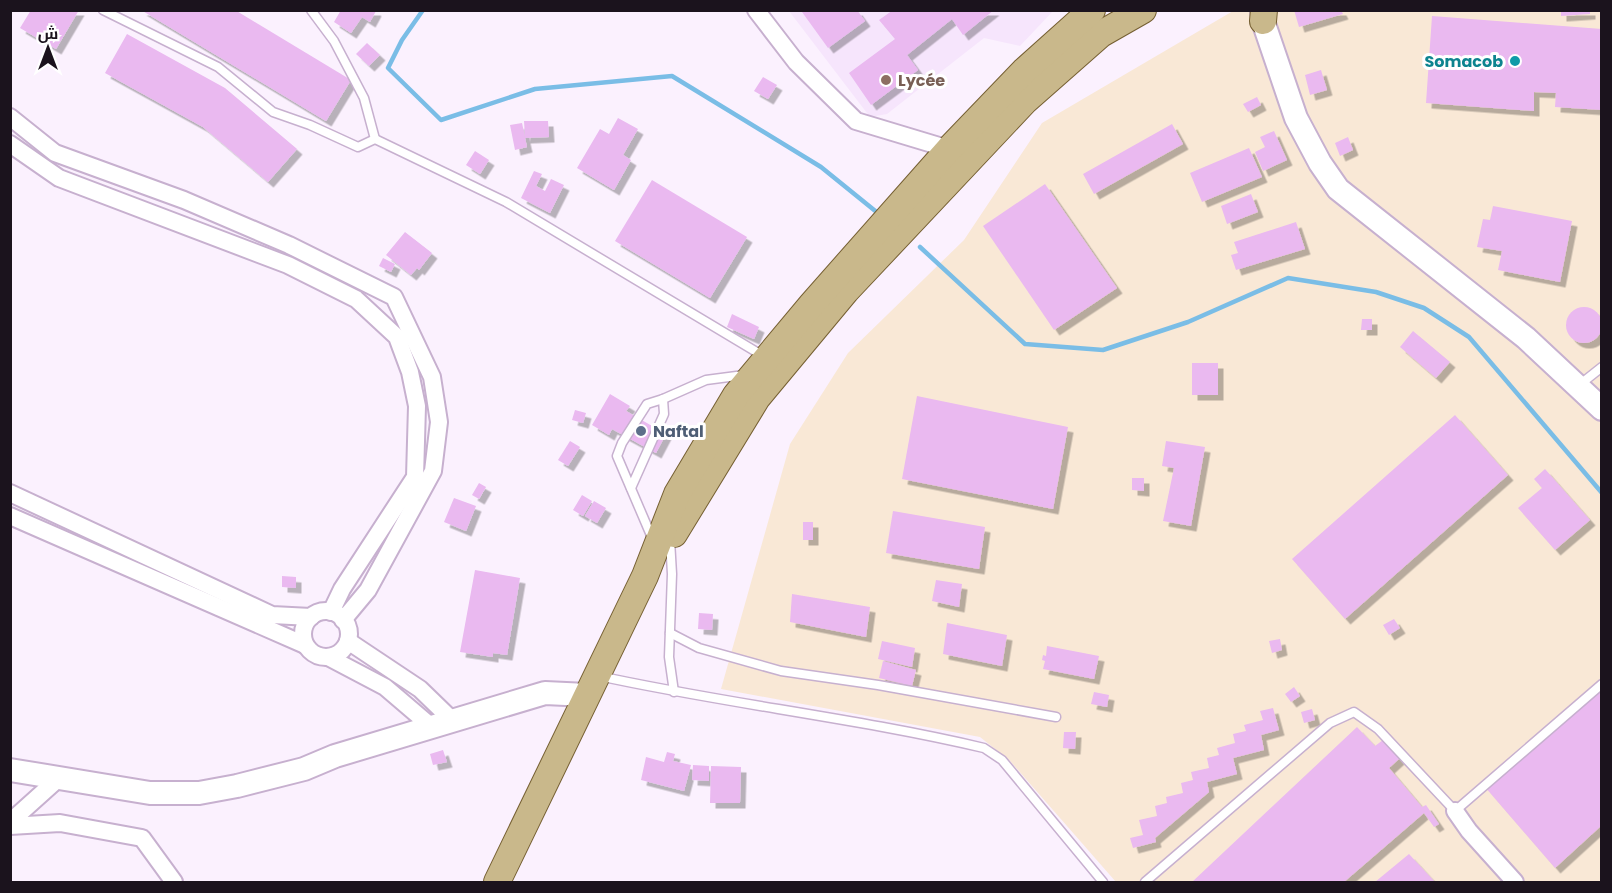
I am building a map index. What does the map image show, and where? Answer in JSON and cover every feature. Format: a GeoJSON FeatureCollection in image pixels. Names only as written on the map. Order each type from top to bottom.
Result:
{"type":"FeatureCollection","features":[{"type":"Feature","properties":{"kind":"main road"},"geometry":{"type":"LineString","coordinates":[[663,543],[677,494],[736,395],[812,303],[949,149],[1024,71],[1092,10]]}},
{"type":"Feature","properties":{"kind":"main road"},"geometry":{"type":"LineString","coordinates":[[497,882],[645,576],[663,543],[757,398],[846,291],[1025,101],[1101,34],[1143,10]]}},
{"type":"Feature","properties":{"kind":"street"},"geometry":{"type":"LineString","coordinates":[[756,10],[796,62],[856,121],[949,149]]}},
{"type":"Feature","properties":{"kind":"street"},"geometry":{"type":"LineString","coordinates":[[1257,13],[1296,118],[1320,164],[1338,189],[1526,338],[1602,409]]}},
{"type":"Feature","properties":{"kind":"street"},"geometry":{"type":"LineString","coordinates":[[10,117],[55,153],[184,200],[289,245],[394,297],[432,377],[439,422],[433,471],[368,590],[337,616]]}},
{"type":"Feature","properties":{"kind":"street"},"geometry":{"type":"LineString","coordinates":[[10,144],[59,178],[288,265],[356,299],[397,337],[410,372],[417,406],[415,477],[342,589],[337,616]]}},
{"type":"Feature","properties":{"kind":"street"},"geometry":{"type":"LineString","coordinates":[[10,493],[272,615],[311,617]]}},
{"type":"Feature","properties":{"kind":"street"},"geometry":{"type":"LineString","coordinates":[[10,516],[305,645],[317,655],[328,657],[385,687],[443,724]]}},
{"type":"Feature","properties":{"kind":"street"},"geometry":{"type":"LineString","coordinates":[[305,645],[303,630],[311,617],[317,613],[337,616],[347,626],[348,641],[339,652],[328,657]]}},
{"type":"Feature","properties":{"kind":"street"},"geometry":{"type":"LineString","coordinates":[[348,641],[420,689],[443,724]]}},
{"type":"Feature","properties":{"kind":"street"},"geometry":{"type":"LineString","coordinates":[[10,770],[150,793],[199,793],[304,769],[335,756],[545,693],[591,685]]}},
{"type":"Feature","properties":{"kind":"street"},"geometry":{"type":"LineString","coordinates":[[10,824],[59,778]]}},
{"type":"Feature","properties":{"kind":"street"},"geometry":{"type":"LineString","coordinates":[[1455,811],[1468,831],[1515,882]]}},
{"type":"Feature","properties":{"kind":"street"},"geometry":{"type":"LineString","coordinates":[[10,824],[60,822],[142,838],[174,882]]}},
{"type":"Feature","properties":{"kind":"lane"},"geometry":{"type":"LineString","coordinates":[[103,10],[218,67],[273,112],[310,125],[358,147],[375,139]]}},
{"type":"Feature","properties":{"kind":"lane"},"geometry":{"type":"LineString","coordinates":[[311,10],[334,41],[364,98],[375,139],[506,202],[761,366]]}},
{"type":"Feature","properties":{"kind":"lane"},"geometry":{"type":"LineString","coordinates":[[674,692],[669,657],[672,574],[663,543],[630,488],[617,456],[622,443],[647,404],[706,381],[761,366]]}},
{"type":"Feature","properties":{"kind":"lane"},"geometry":{"type":"LineString","coordinates":[[1578,386],[1602,367]]}},
{"type":"Feature","properties":{"kind":"lane"},"geometry":{"type":"LineString","coordinates":[[630,488],[664,414],[663,399]]}},
{"type":"Feature","properties":{"kind":"lane"},"geometry":{"type":"LineString","coordinates":[[670,633],[699,648],[781,671],[878,685],[1056,717]]}},
{"type":"Feature","properties":{"kind":"lane"},"geometry":{"type":"LineString","coordinates":[[1145,882],[1330,723],[1354,712],[1378,729],[1455,811],[1602,684]]}},
{"type":"Feature","properties":{"kind":"lane"},"geometry":{"type":"LineString","coordinates":[[591,685],[674,692],[848,721],[984,748],[1002,760],[1103,882]]}},
{"type":"Feature","properties":{"kind":"shaded area","name":"Lycée"},"geometry":{"type":"Polygon","coordinates":[[[789,11],[1053,11],[1020,46],[984,38],[887,114],[870,117],[789,11]]]}},
{"type":"Feature","properties":{"kind":"shaded area"},"geometry":{"type":"Polygon","coordinates":[[[1233,11],[1601,11],[1601,882],[1116,882],[1010,761],[980,737],[721,689],[790,444],[848,353],[964,240],[1042,123],[1233,11]]]}},
{"type":"Feature","properties":{"kind":"building"},"geometry":{"type":"Polygon","coordinates":[[[31,10],[79,10],[56,49],[20,28],[31,10]]]}},
{"type":"Feature","properties":{"kind":"building"},"geometry":{"type":"Polygon","coordinates":[[[141,10],[235,10],[351,80],[326,121],[141,10]]]}},
{"type":"Feature","properties":{"kind":"building"},"geometry":{"type":"Polygon","coordinates":[[[341,10],[376,11],[370,22],[362,17],[351,33],[334,22],[341,10]]]}},
{"type":"Feature","properties":{"kind":"building"},"geometry":{"type":"Polygon","coordinates":[[[803,10],[857,10],[865,21],[828,48],[802,12],[803,10]]]}},
{"type":"Feature","properties":{"kind":"building"},"geometry":{"type":"Polygon","coordinates":[[[893,10],[994,10],[963,35],[952,19],[907,55],[918,70],[871,105],[849,73],[895,39],[879,20],[893,10]]]}},
{"type":"Feature","properties":{"kind":"building"},"geometry":{"type":"Polygon","coordinates":[[[1294,10],[1341,10],[1343,14],[1299,27],[1294,10]]]}},
{"type":"Feature","properties":{"kind":"building"},"geometry":{"type":"Polygon","coordinates":[[[1561,10],[1590,10],[1590,14],[1561,16],[1561,10]]]}},
{"type":"Feature","properties":{"kind":"building","name":"Somacob"},"geometry":{"type":"Polygon","coordinates":[[[1432,16],[1602,29],[1602,110],[1555,107],[1556,93],[1534,92],[1534,111],[1426,103],[1432,16]]]}},
{"type":"Feature","properties":{"kind":"building"},"geometry":{"type":"Polygon","coordinates":[[[127,34],[225,88],[297,149],[268,182],[203,127],[105,73],[127,34]]]}},
{"type":"Feature","properties":{"kind":"building"},"geometry":{"type":"Polygon","coordinates":[[[367,43],[380,55],[369,66],[356,54],[367,43]]]}},
{"type":"Feature","properties":{"kind":"building"},"geometry":{"type":"Polygon","coordinates":[[[1321,70],[1327,90],[1310,95],[1305,75],[1321,70]]]}},
{"type":"Feature","properties":{"kind":"building"},"geometry":{"type":"Polygon","coordinates":[[[763,77],[777,85],[768,99],[754,91],[763,77]]]}},
{"type":"Feature","properties":{"kind":"building"},"geometry":{"type":"Polygon","coordinates":[[[1257,97],[1261,105],[1248,112],[1243,104],[1257,97]]]}},
{"type":"Feature","properties":{"kind":"building"},"geometry":{"type":"Polygon","coordinates":[[[618,118],[638,129],[623,155],[631,160],[614,190],[577,168],[600,129],[609,134],[618,118]]]}},
{"type":"Feature","properties":{"kind":"building"},"geometry":{"type":"Polygon","coordinates":[[[524,121],[548,121],[549,137],[525,138],[527,147],[515,150],[510,125],[522,123],[525,137],[524,121]]]}},
{"type":"Feature","properties":{"kind":"building"},"geometry":{"type":"Polygon","coordinates":[[[1172,124],[1183,144],[1094,194],[1083,174],[1172,124]]]}},
{"type":"Feature","properties":{"kind":"building"},"geometry":{"type":"Polygon","coordinates":[[[1274,131],[1287,160],[1263,171],[1255,152],[1265,147],[1260,137],[1274,131]]]}},
{"type":"Feature","properties":{"kind":"building"},"geometry":{"type":"Polygon","coordinates":[[[1348,137],[1353,150],[1340,156],[1335,143],[1348,137]]]}},
{"type":"Feature","properties":{"kind":"building"},"geometry":{"type":"Polygon","coordinates":[[[1249,148],[1262,177],[1202,202],[1190,173],[1249,148]]]}},
{"type":"Feature","properties":{"kind":"building"},"geometry":{"type":"Polygon","coordinates":[[[475,151],[489,160],[480,174],[466,165],[475,151]]]}},
{"type":"Feature","properties":{"kind":"building"},"geometry":{"type":"Polygon","coordinates":[[[534,171],[542,174],[536,186],[545,191],[551,179],[564,185],[550,213],[521,198],[534,171]]]}},
{"type":"Feature","properties":{"kind":"building"},"geometry":{"type":"Polygon","coordinates":[[[652,180],[747,237],[710,298],[615,241],[652,180]]]}},
{"type":"Feature","properties":{"kind":"building"},"geometry":{"type":"Polygon","coordinates":[[[1045,184],[1117,288],[1054,330],[983,226],[1045,184]]]}},
{"type":"Feature","properties":{"kind":"building"},"geometry":{"type":"Polygon","coordinates":[[[1251,194],[1258,212],[1227,224],[1221,206],[1251,194]]]}},
{"type":"Feature","properties":{"kind":"building"},"geometry":{"type":"Polygon","coordinates":[[[1493,206],[1572,221],[1560,282],[1498,270],[1502,251],[1477,247],[1483,219],[1490,220],[1493,206]]]}},
{"type":"Feature","properties":{"kind":"building"},"geometry":{"type":"Polygon","coordinates":[[[1296,222],[1305,249],[1236,270],[1231,255],[1238,253],[1234,242],[1296,222]]]}},
{"type":"Feature","properties":{"kind":"building"},"geometry":{"type":"Polygon","coordinates":[[[405,232],[432,253],[419,270],[417,268],[411,275],[386,255],[405,232]]]}},
{"type":"Feature","properties":{"kind":"building"},"geometry":{"type":"Polygon","coordinates":[[[383,258],[395,264],[391,272],[379,266],[383,258]]]}},
{"type":"Feature","properties":{"kind":"building"},"geometry":{"type":"Polygon","coordinates":[[[1584,307],[1597,312],[1602,325],[1597,338],[1584,343],[1571,338],[1566,325],[1571,312],[1584,307]]]}},
{"type":"Feature","properties":{"kind":"building"},"geometry":{"type":"Polygon","coordinates":[[[732,314],[759,327],[754,339],[727,327],[732,314]]]}},
{"type":"Feature","properties":{"kind":"building"},"geometry":{"type":"Polygon","coordinates":[[[1362,319],[1372,319],[1372,330],[1361,330],[1362,319]]]}},
{"type":"Feature","properties":{"kind":"building"},"geometry":{"type":"Polygon","coordinates":[[[1413,331],[1450,362],[1436,378],[1400,347],[1413,331]]]}},
{"type":"Feature","properties":{"kind":"building"},"geometry":{"type":"Polygon","coordinates":[[[1192,363],[1218,363],[1218,395],[1192,395],[1192,363]]]}},
{"type":"Feature","properties":{"kind":"building"},"geometry":{"type":"Polygon","coordinates":[[[610,394],[630,406],[626,411],[666,434],[656,453],[612,429],[609,435],[592,425],[610,394]]]}},
{"type":"Feature","properties":{"kind":"building"},"geometry":{"type":"Polygon","coordinates":[[[917,396],[1068,427],[1053,509],[902,479],[917,396]]]}},
{"type":"Feature","properties":{"kind":"building"},"geometry":{"type":"Polygon","coordinates":[[[575,410],[586,413],[583,423],[572,420],[575,410]]]}},
{"type":"Feature","properties":{"kind":"building"},"geometry":{"type":"Polygon","coordinates":[[[1455,415],[1508,475],[1345,619],[1292,559],[1455,415]]]}},
{"type":"Feature","properties":{"kind":"building"},"geometry":{"type":"Polygon","coordinates":[[[570,441],[580,447],[568,466],[558,460],[570,441]]]}},
{"type":"Feature","properties":{"kind":"building"},"geometry":{"type":"Polygon","coordinates":[[[1166,441],[1205,447],[1191,526],[1163,521],[1174,468],[1162,466],[1166,441]]]}},
{"type":"Feature","properties":{"kind":"building"},"geometry":{"type":"Polygon","coordinates":[[[1545,469],[1590,520],[1555,550],[1518,508],[1542,488],[1534,479],[1545,469]]]}},
{"type":"Feature","properties":{"kind":"building"},"geometry":{"type":"Polygon","coordinates":[[[1132,478],[1144,478],[1144,491],[1132,490],[1132,478]]]}},
{"type":"Feature","properties":{"kind":"building"},"geometry":{"type":"Polygon","coordinates":[[[479,483],[486,487],[479,499],[472,495],[479,483]]]}},
{"type":"Feature","properties":{"kind":"building"},"geometry":{"type":"Polygon","coordinates":[[[582,495],[592,501],[583,516],[573,510],[582,495]]]}},
{"type":"Feature","properties":{"kind":"building"},"geometry":{"type":"Polygon","coordinates":[[[454,498],[476,506],[466,531],[444,522],[454,498]]]}},
{"type":"Feature","properties":{"kind":"building"},"geometry":{"type":"Polygon","coordinates":[[[594,501],[606,508],[597,523],[585,516],[594,501]]]}},
{"type":"Feature","properties":{"kind":"building"},"geometry":{"type":"Polygon","coordinates":[[[893,511],[985,527],[979,569],[886,553],[893,511]]]}},
{"type":"Feature","properties":{"kind":"building"},"geometry":{"type":"Polygon","coordinates":[[[803,522],[813,522],[813,540],[803,540],[803,522]]]}},
{"type":"Feature","properties":{"kind":"building"},"geometry":{"type":"Polygon","coordinates":[[[475,570],[520,578],[507,655],[493,653],[493,657],[460,652],[475,570]]]}},
{"type":"Feature","properties":{"kind":"building"},"geometry":{"type":"Polygon","coordinates":[[[282,576],[296,577],[296,588],[282,587],[282,576]]]}},
{"type":"Feature","properties":{"kind":"building"},"geometry":{"type":"Polygon","coordinates":[[[936,580],[962,584],[959,607],[932,601],[936,580]]]}},
{"type":"Feature","properties":{"kind":"building"},"geometry":{"type":"Polygon","coordinates":[[[792,594],[870,607],[866,637],[790,622],[792,594]]]}},
{"type":"Feature","properties":{"kind":"building"},"geometry":{"type":"Polygon","coordinates":[[[699,613],[713,614],[712,630],[698,629],[699,613]]]}},
{"type":"Feature","properties":{"kind":"building"},"geometry":{"type":"Polygon","coordinates":[[[1394,619],[1400,628],[1389,635],[1383,625],[1394,619]]]}},
{"type":"Feature","properties":{"kind":"building"},"geometry":{"type":"Polygon","coordinates":[[[947,623],[1007,635],[1002,666],[943,654],[947,623]]]}},
{"type":"Feature","properties":{"kind":"building"},"geometry":{"type":"Polygon","coordinates":[[[1280,639],[1282,650],[1272,653],[1269,641],[1280,639]]]}},
{"type":"Feature","properties":{"kind":"building"},"geometry":{"type":"Polygon","coordinates":[[[882,641],[915,648],[912,667],[878,659],[882,641]]]}},
{"type":"Feature","properties":{"kind":"building"},"geometry":{"type":"Polygon","coordinates":[[[1047,646],[1099,656],[1094,679],[1043,669],[1045,661],[1042,660],[1043,655],[1046,656],[1047,646]]]}},
{"type":"Feature","properties":{"kind":"building"},"geometry":{"type":"Polygon","coordinates":[[[883,661],[916,670],[912,686],[879,678],[883,661]]]}},
{"type":"Feature","properties":{"kind":"building"},"geometry":{"type":"Polygon","coordinates":[[[1602,681],[1602,825],[1555,868],[1485,787],[1602,681]]]}},
{"type":"Feature","properties":{"kind":"building"},"geometry":{"type":"Polygon","coordinates":[[[1294,687],[1300,696],[1291,702],[1285,694],[1294,687]]]}},
{"type":"Feature","properties":{"kind":"building"},"geometry":{"type":"Polygon","coordinates":[[[1094,692],[1109,695],[1107,707],[1091,704],[1094,692]]]}},
{"type":"Feature","properties":{"kind":"building"},"geometry":{"type":"Polygon","coordinates":[[[1273,708],[1279,730],[1261,735],[1264,750],[1233,758],[1237,774],[1207,782],[1209,792],[1155,838],[1156,842],[1133,848],[1130,838],[1143,835],[1139,820],[1157,816],[1155,806],[1167,803],[1166,797],[1183,793],[1181,783],[1193,780],[1191,772],[1209,768],[1207,758],[1219,755],[1217,748],[1235,743],[1233,734],[1246,731],[1244,725],[1263,720],[1260,711],[1273,708]]]}},
{"type":"Feature","properties":{"kind":"building"},"geometry":{"type":"Polygon","coordinates":[[[1312,709],[1315,720],[1304,723],[1301,712],[1312,709]]]}},
{"type":"Feature","properties":{"kind":"building"},"geometry":{"type":"Polygon","coordinates":[[[1357,727],[1375,746],[1383,740],[1399,759],[1389,768],[1422,807],[1426,805],[1439,824],[1434,827],[1424,813],[1344,882],[1192,882],[1357,727]]]}},
{"type":"Feature","properties":{"kind":"building"},"geometry":{"type":"Polygon","coordinates":[[[1064,732],[1076,732],[1075,749],[1063,748],[1064,732]]]}},
{"type":"Feature","properties":{"kind":"building"},"geometry":{"type":"Polygon","coordinates":[[[443,750],[447,762],[433,765],[430,754],[443,750]]]}},
{"type":"Feature","properties":{"kind":"building"},"geometry":{"type":"Polygon","coordinates":[[[667,752],[675,754],[673,761],[691,765],[684,791],[641,780],[646,757],[664,762],[667,752]]]}},
{"type":"Feature","properties":{"kind":"building"},"geometry":{"type":"Polygon","coordinates":[[[693,765],[709,766],[709,781],[692,780],[693,765]]]}},
{"type":"Feature","properties":{"kind":"building"},"geometry":{"type":"Polygon","coordinates":[[[711,766],[741,767],[740,803],[710,803],[711,766]]]}},
{"type":"Feature","properties":{"kind":"building"},"geometry":{"type":"Polygon","coordinates":[[[1409,854],[1435,882],[1375,882],[1409,854]]]}},
{"type":"Feature","properties":{"kind":"waterway"},"geometry":{"type":"LineString","coordinates":[[423,10],[402,40],[388,68],[441,120],[535,89],[672,76],[821,167],[879,214]]}},
{"type":"Feature","properties":{"kind":"waterway"},"geometry":{"type":"LineString","coordinates":[[920,247],[1025,344],[1103,350],[1188,322],[1288,278],[1376,292],[1424,308],[1469,337],[1602,493]]}},
{"type":"Feature","properties":{"kind":"place","name":"Somacob"},"geometry":{"type":"Point","coordinates":[1515,61]}},
{"type":"Feature","properties":{"kind":"place","name":"Lycée"},"geometry":{"type":"Point","coordinates":[886,80]}},
{"type":"Feature","properties":{"kind":"place","name":"Naftal"},"geometry":{"type":"Point","coordinates":[641,431]}}]}
